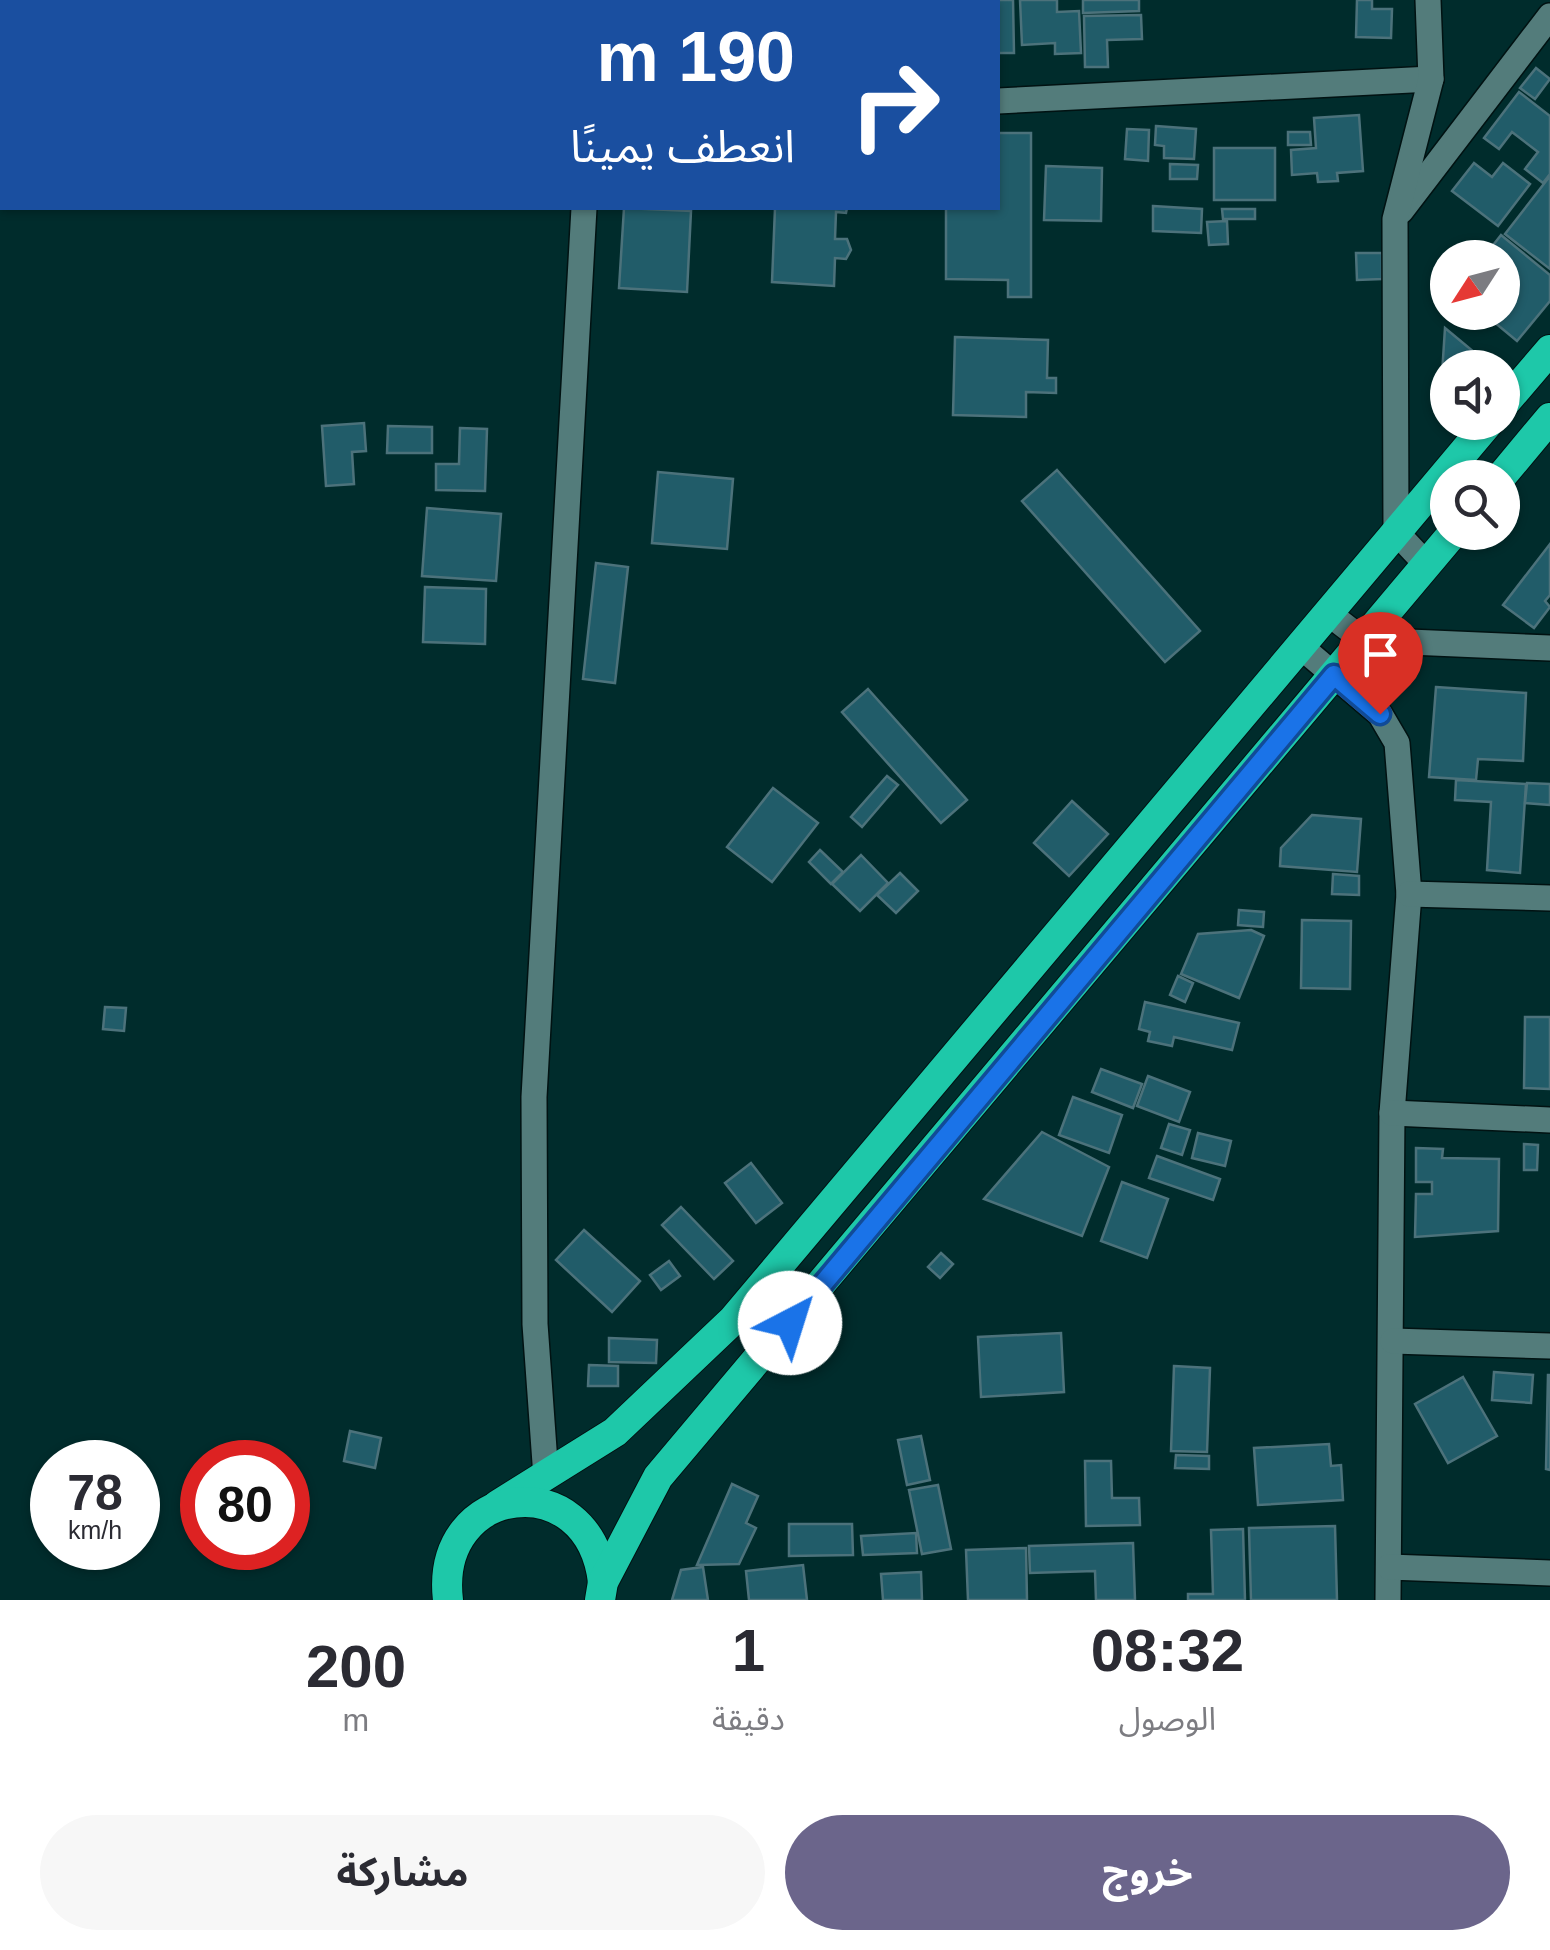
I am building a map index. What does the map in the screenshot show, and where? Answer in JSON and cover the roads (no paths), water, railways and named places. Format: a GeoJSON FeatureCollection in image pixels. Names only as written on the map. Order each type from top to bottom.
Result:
{"type":"FeatureCollection","features":[{"type":"Feature","properties":{"kind":"highway"},"geometry":{"type":"LineString","coordinates":[[1520,385],[1550,350]]}},
{"type":"Feature","properties":{"kind":"highway"},"geometry":{"type":"LineString","coordinates":[[1515,460],[1550,418]]}},
{"type":"Feature","properties":{"kind":"highway"},"geometry":{"type":"LineString","coordinates":[[440,1592],[450,1552],[474,1519],[615,1432],[733,1320],[1474,440]]}},
{"type":"Feature","properties":{"kind":"highway"},"geometry":{"type":"LineString","coordinates":[[601,1591],[658,1477],[1439,550]]}},
{"type":"Feature","properties":{"kind":"highway"},"geometry":{"type":"LineString","coordinates":[[498,1506],[544,1504],[568,1514],[588,1533],[600,1558],[601,1591]]}},
{"type":"Feature","properties":{"kind":"street"},"geometry":{"type":"LineString","coordinates":[[1427,565],[1396,532],[1394,219],[1430,79],[1428,0]]}},
{"type":"Feature","properties":{"kind":"street"},"geometry":{"type":"LineString","coordinates":[[1394,219],[1550,16]]}},
{"type":"Feature","properties":{"kind":"street"},"geometry":{"type":"LineString","coordinates":[[1000,102],[1430,79]]}},
{"type":"Feature","properties":{"kind":"street"},"geometry":{"type":"LineString","coordinates":[[546,1477],[535,1324],[534,1098],[584,210]]}},
{"type":"Feature","properties":{"kind":"street"},"geometry":{"type":"LineString","coordinates":[[1328,613],[1364,640],[1550,648]]}},
{"type":"Feature","properties":{"kind":"street"},"geometry":{"type":"LineString","coordinates":[[1300,646],[1380,714],[1398,743],[1409,894],[1392,1113],[1388,1600]]}},
{"type":"Feature","properties":{"kind":"street"},"geometry":{"type":"LineString","coordinates":[[1409,894],[1550,898]]}},
{"type":"Feature","properties":{"kind":"street"},"geometry":{"type":"LineString","coordinates":[[1392,1113],[1550,1120]]}},
{"type":"Feature","properties":{"kind":"street"},"geometry":{"type":"LineString","coordinates":[[1393,1341],[1550,1346]]}},
{"type":"Feature","properties":{"kind":"street"},"geometry":{"type":"LineString","coordinates":[[1389,1567],[1550,1573]]}}]}
